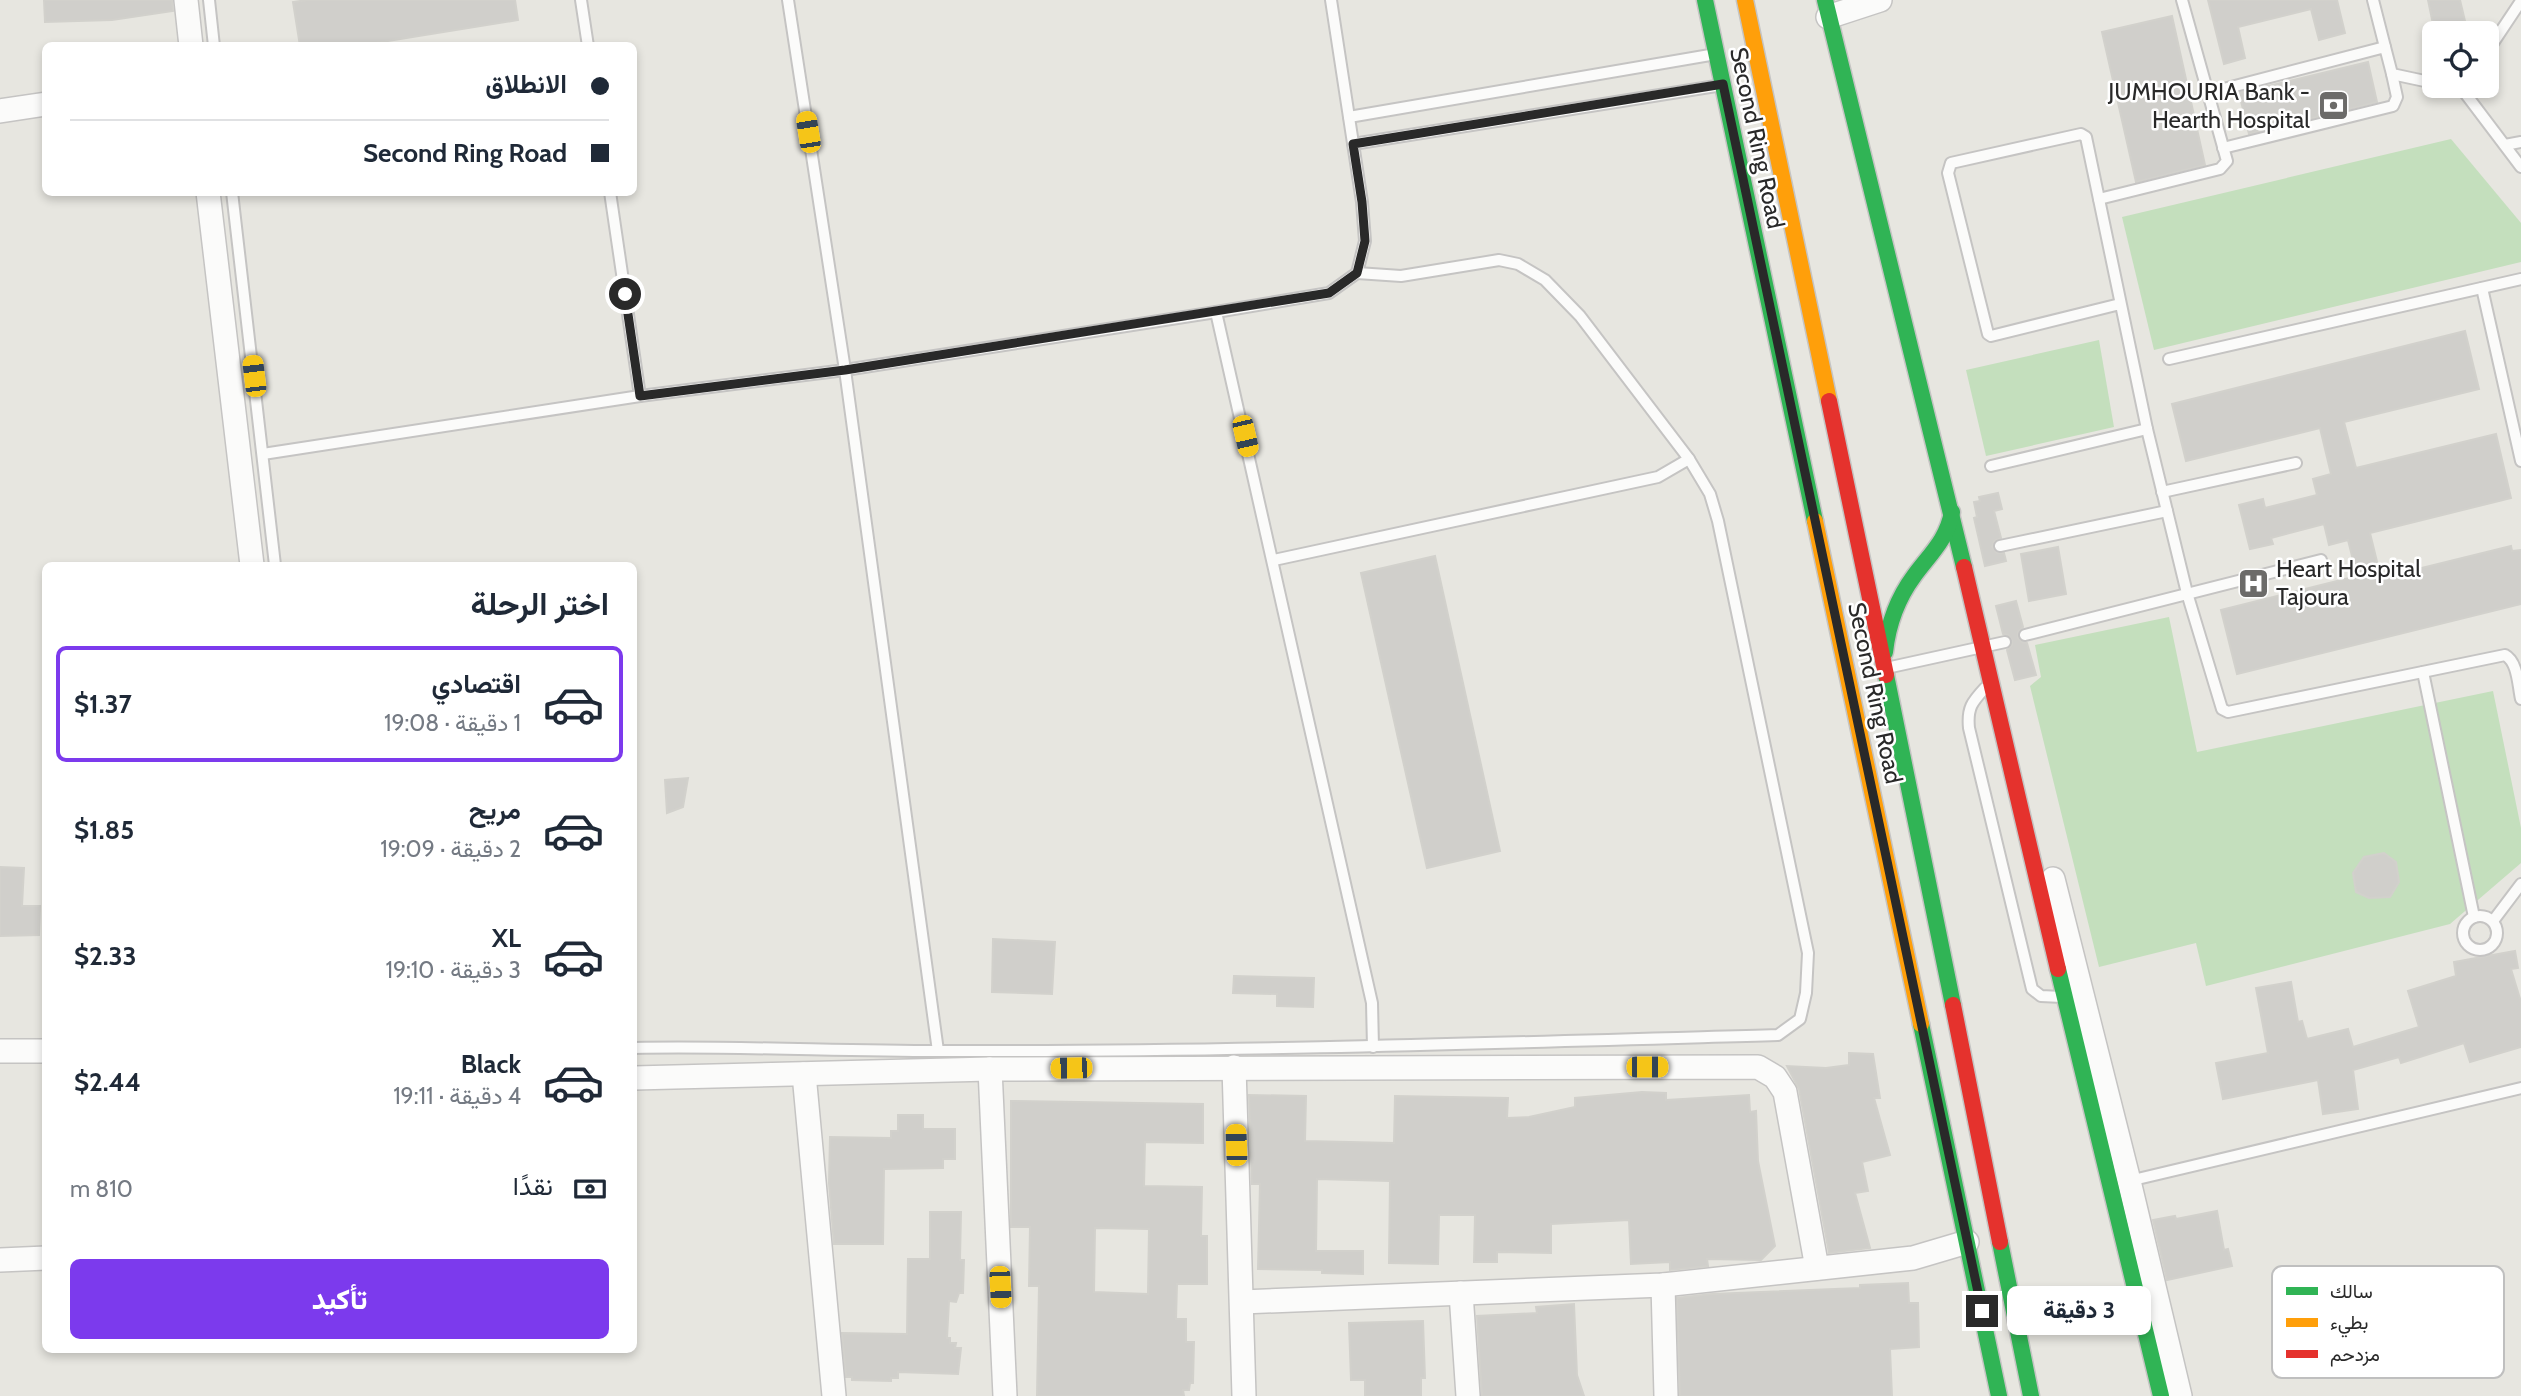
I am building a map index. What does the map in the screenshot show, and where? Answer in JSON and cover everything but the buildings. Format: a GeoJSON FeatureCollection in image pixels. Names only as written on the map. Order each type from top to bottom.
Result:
{"type":"FeatureCollection","features":[{"type":"Feature","properties":{"kind":"main road","name":"Second Ring Road"},"geometry":{"type":"LineString","coordinates":[[1705,0],[1999,1396]]}},
{"type":"Feature","properties":{"kind":"main road","name":"Second Ring Road"},"geometry":{"type":"LineString","coordinates":[[1745,0],[1885,668],[2031,1396]]}},
{"type":"Feature","properties":{"kind":"main road"},"geometry":{"type":"LineString","coordinates":[[1826,8],[1952,512],[1993,644],[1990,684],[2066,997],[2120,1184],[2161,1396]]}},
{"type":"Feature","properties":{"kind":"main road"},"geometry":{"type":"LineString","coordinates":[[1885,668],[1889,628],[1895,609],[1915,574],[1935,554],[1946,538],[1952,512]]}},
{"type":"Feature","properties":{"kind":"street"},"geometry":{"type":"LineString","coordinates":[[186,0],[191,42]]}},
{"type":"Feature","properties":{"kind":"street"},"geometry":{"type":"LineString","coordinates":[[1826,8],[1880,0]]}},
{"type":"Feature","properties":{"kind":"street"},"geometry":{"type":"LineString","coordinates":[[0,111],[42,105]]}},
{"type":"Feature","properties":{"kind":"street"},"geometry":{"type":"LineString","coordinates":[[208,196],[252,562]]}},
{"type":"Feature","properties":{"kind":"street"},"geometry":{"type":"LineString","coordinates":[[1993,644],[2120,1184],[2180,1396]]}},
{"type":"Feature","properties":{"kind":"street"},"geometry":{"type":"LineString","coordinates":[[0,1051],[42,1051]]}},
{"type":"Feature","properties":{"kind":"street"},"geometry":{"type":"LineString","coordinates":[[1234,1067],[1244,1396]]}},
{"type":"Feature","properties":{"kind":"street"},"geometry":{"type":"LineString","coordinates":[[637,1078],[990,1069],[1758,1067],[1776,1077],[1785,1092],[1817,1268]]}},
{"type":"Feature","properties":{"kind":"street"},"geometry":{"type":"LineString","coordinates":[[990,1069],[1005,1396]]}},
{"type":"Feature","properties":{"kind":"street"},"geometry":{"type":"LineString","coordinates":[[804,1073],[834,1396]]}},
{"type":"Feature","properties":{"kind":"street"},"geometry":{"type":"LineString","coordinates":[[1242,1302],[1663,1285],[1913,1258],[1968,1242]]}},
{"type":"Feature","properties":{"kind":"street"},"geometry":{"type":"LineString","coordinates":[[0,1260],[42,1258]]}},
{"type":"Feature","properties":{"kind":"street"},"geometry":{"type":"LineString","coordinates":[[1663,1285],[1665,1396]]}},
{"type":"Feature","properties":{"kind":"street"},"geometry":{"type":"LineString","coordinates":[[1461,1293],[1468,1396]]}},
{"type":"Feature","properties":{"kind":"lane"},"geometry":{"type":"LineString","coordinates":[[209,0],[214,42]]}},
{"type":"Feature","properties":{"kind":"lane"},"geometry":{"type":"LineString","coordinates":[[581,0],[587,42]]}},
{"type":"Feature","properties":{"kind":"lane"},"geometry":{"type":"LineString","coordinates":[[788,0],[845,370],[938,1051]]}},
{"type":"Feature","properties":{"kind":"lane"},"geometry":{"type":"LineString","coordinates":[[1331,0],[1362,202],[1365,241],[1357,273]]}},
{"type":"Feature","properties":{"kind":"lane"},"geometry":{"type":"LineString","coordinates":[[2099,200],[2220,169],[2227,161],[2182,0]]}},
{"type":"Feature","properties":{"kind":"lane"},"geometry":{"type":"LineString","coordinates":[[2223,148],[2393,106],[2397,97],[2373,0]]}},
{"type":"Feature","properties":{"kind":"lane"},"geometry":{"type":"LineString","coordinates":[[2499,34],[2521,1]]}},
{"type":"Feature","properties":{"kind":"lane"},"geometry":{"type":"LineString","coordinates":[[2208,93],[2385,47]]}},
{"type":"Feature","properties":{"kind":"lane"},"geometry":{"type":"LineString","coordinates":[[1349,117],[1716,54]]}},
{"type":"Feature","properties":{"kind":"lane"},"geometry":{"type":"LineString","coordinates":[[2392,74],[2422,80]]}},
{"type":"Feature","properties":{"kind":"lane"},"geometry":{"type":"LineString","coordinates":[[1353,144],[1723,84]]}},
{"type":"Feature","properties":{"kind":"lane"},"geometry":{"type":"LineString","coordinates":[[2471,98],[2521,167]]}},
{"type":"Feature","properties":{"kind":"lane"},"geometry":{"type":"LineString","coordinates":[[2120,304],[1991,336],[1987,334],[1948,173],[1951,163],[2084,134],[2162,492],[2187,593],[2222,709],[2225,711],[2505,655],[2511,658],[2514,664],[2521,699]]}},
{"type":"Feature","properties":{"kind":"lane"},"geometry":{"type":"LineString","coordinates":[[2505,145],[2521,142]]}},
{"type":"Feature","properties":{"kind":"lane"},"geometry":{"type":"LineString","coordinates":[[232,196],[275,562]]}},
{"type":"Feature","properties":{"kind":"lane"},"geometry":{"type":"LineString","coordinates":[[611,196],[640,396]]}},
{"type":"Feature","properties":{"kind":"lane"},"geometry":{"type":"LineString","coordinates":[[263,454],[640,396],[845,370],[1216,312],[1329,293],[1357,273],[1401,276],[1499,260],[1518,264],[1545,280],[1580,316],[1689,458],[1710,494],[1718,521],[1808,953],[1806,993],[1800,1018],[1778,1035],[1373,1047],[938,1051],[693,1046],[637,1048]]}},
{"type":"Feature","properties":{"kind":"lane"},"geometry":{"type":"LineString","coordinates":[[2169,359],[2521,279]]}},
{"type":"Feature","properties":{"kind":"lane"},"geometry":{"type":"LineString","coordinates":[[2482,288],[2521,461]]}},
{"type":"Feature","properties":{"kind":"lane"},"geometry":{"type":"LineString","coordinates":[[1216,312],[1372,1003],[1373,1047]]}},
{"type":"Feature","properties":{"kind":"lane"},"geometry":{"type":"LineString","coordinates":[[1991,466],[2147,429]]}},
{"type":"Feature","properties":{"kind":"lane"},"geometry":{"type":"LineString","coordinates":[[1274,560],[1657,477],[1689,458]]}},
{"type":"Feature","properties":{"kind":"lane"},"geometry":{"type":"LineString","coordinates":[[2162,492],[2296,463]]}},
{"type":"Feature","properties":{"kind":"lane"},"geometry":{"type":"LineString","coordinates":[[2000,546],[2167,511]]}},
{"type":"Feature","properties":{"kind":"lane"},"geometry":{"type":"LineString","coordinates":[[2025,635],[2321,561]]}},
{"type":"Feature","properties":{"kind":"lane"},"geometry":{"type":"LineString","coordinates":[[1885,668],[1993,644]]}},
{"type":"Feature","properties":{"kind":"lane"},"geometry":{"type":"LineString","coordinates":[[2423,672],[2474,917]]}},
{"type":"Feature","properties":{"kind":"lane"},"geometry":{"type":"LineString","coordinates":[[1990,684],[1970,703],[1969,728],[2032,989],[2041,996],[2066,997]]}},
{"type":"Feature","properties":{"kind":"lane"},"geometry":{"type":"LineString","coordinates":[[2493,921],[2521,884]]}},
{"type":"Feature","properties":{"kind":"lane"},"geometry":{"type":"LineString","coordinates":[[2480,916],[2493,921],[2496,927],[2496,940],[2492,946],[2480,951],[2468,946],[2464,940],[2464,927],[2474,917],[2480,916]]}},
{"type":"Feature","properties":{"kind":"lane"},"geometry":{"type":"LineString","coordinates":[[2120,1184],[2521,1088]]}},
{"type":"Feature","properties":{"kind":"green space"},"geometry":{"type":"Polygon","coordinates":[[[2451,139],[2521,223],[2521,262],[2154,350],[2122,217],[2451,139]]]}},
{"type":"Feature","properties":{"kind":"green space"},"geometry":{"type":"Polygon","coordinates":[[[2099,340],[2114,427],[1986,456],[1966,370],[2099,340]]]}},
{"type":"Feature","properties":{"kind":"green space"},"geometry":{"type":"Polygon","coordinates":[[[2169,617],[2197,752],[2493,691],[2521,828],[2521,863],[2450,924],[2206,986],[2196,943],[2099,967],[2030,686],[2041,677],[2035,645],[2169,617]]]}},
{"type":"Feature","properties":{"kind":"traffic: fast"},"geometry":{"type":"LineString","coordinates":[[1705,0],[1815,521]]}},
{"type":"Feature","properties":{"kind":"traffic: fast"},"geometry":{"type":"LineString","coordinates":[[1825,0],[1964,567]]}},
{"type":"Feature","properties":{"kind":"traffic: fast"},"geometry":{"type":"LineString","coordinates":[[1885,652],[1888,632],[1898,603],[1942,539],[1952,512]]}},
{"type":"Feature","properties":{"kind":"traffic: fast"},"geometry":{"type":"LineString","coordinates":[[1886,675],[1953,1005]]}},
{"type":"Feature","properties":{"kind":"traffic: fast"},"geometry":{"type":"LineString","coordinates":[[2058,969],[2161,1396]]}},
{"type":"Feature","properties":{"kind":"traffic: fast"},"geometry":{"type":"LineString","coordinates":[[1921,1024],[1999,1396]]}},
{"type":"Feature","properties":{"kind":"traffic: fast"},"geometry":{"type":"LineString","coordinates":[[2000,1242],[2031,1396]]}},
{"type":"Feature","properties":{"kind":"traffic: slow"},"geometry":{"type":"LineString","coordinates":[[1745,0],[1829,401]]}},
{"type":"Feature","properties":{"kind":"traffic: slow"},"geometry":{"type":"LineString","coordinates":[[1815,521],[1921,1024]]}},
{"type":"Feature","properties":{"kind":"traffic: jam"},"geometry":{"type":"LineString","coordinates":[[1829,401],[1886,675]]}},
{"type":"Feature","properties":{"kind":"traffic: jam"},"geometry":{"type":"LineString","coordinates":[[1964,567],[2058,969]]}},
{"type":"Feature","properties":{"kind":"traffic: jam"},"geometry":{"type":"LineString","coordinates":[[1953,1005],[2000,1242]]}},
{"type":"Feature","properties":{"kind":"place","name":"JUMHOURIA Bank - Hearth Hospital"},"geometry":{"type":"Point","coordinates":[2333,106]}},
{"type":"Feature","properties":{"kind":"place","name":"Heart Hospital Tajoura"},"geometry":{"type":"Point","coordinates":[2253,583]}},
{"type":"Feature","properties":{"kind":"route"},"geometry":{"type":"LineString","coordinates":[[625,294],[640,396],[845,370],[1329,293],[1357,273],[1365,241],[1353,144],[1723,84],[1982,1311]]}}]}
